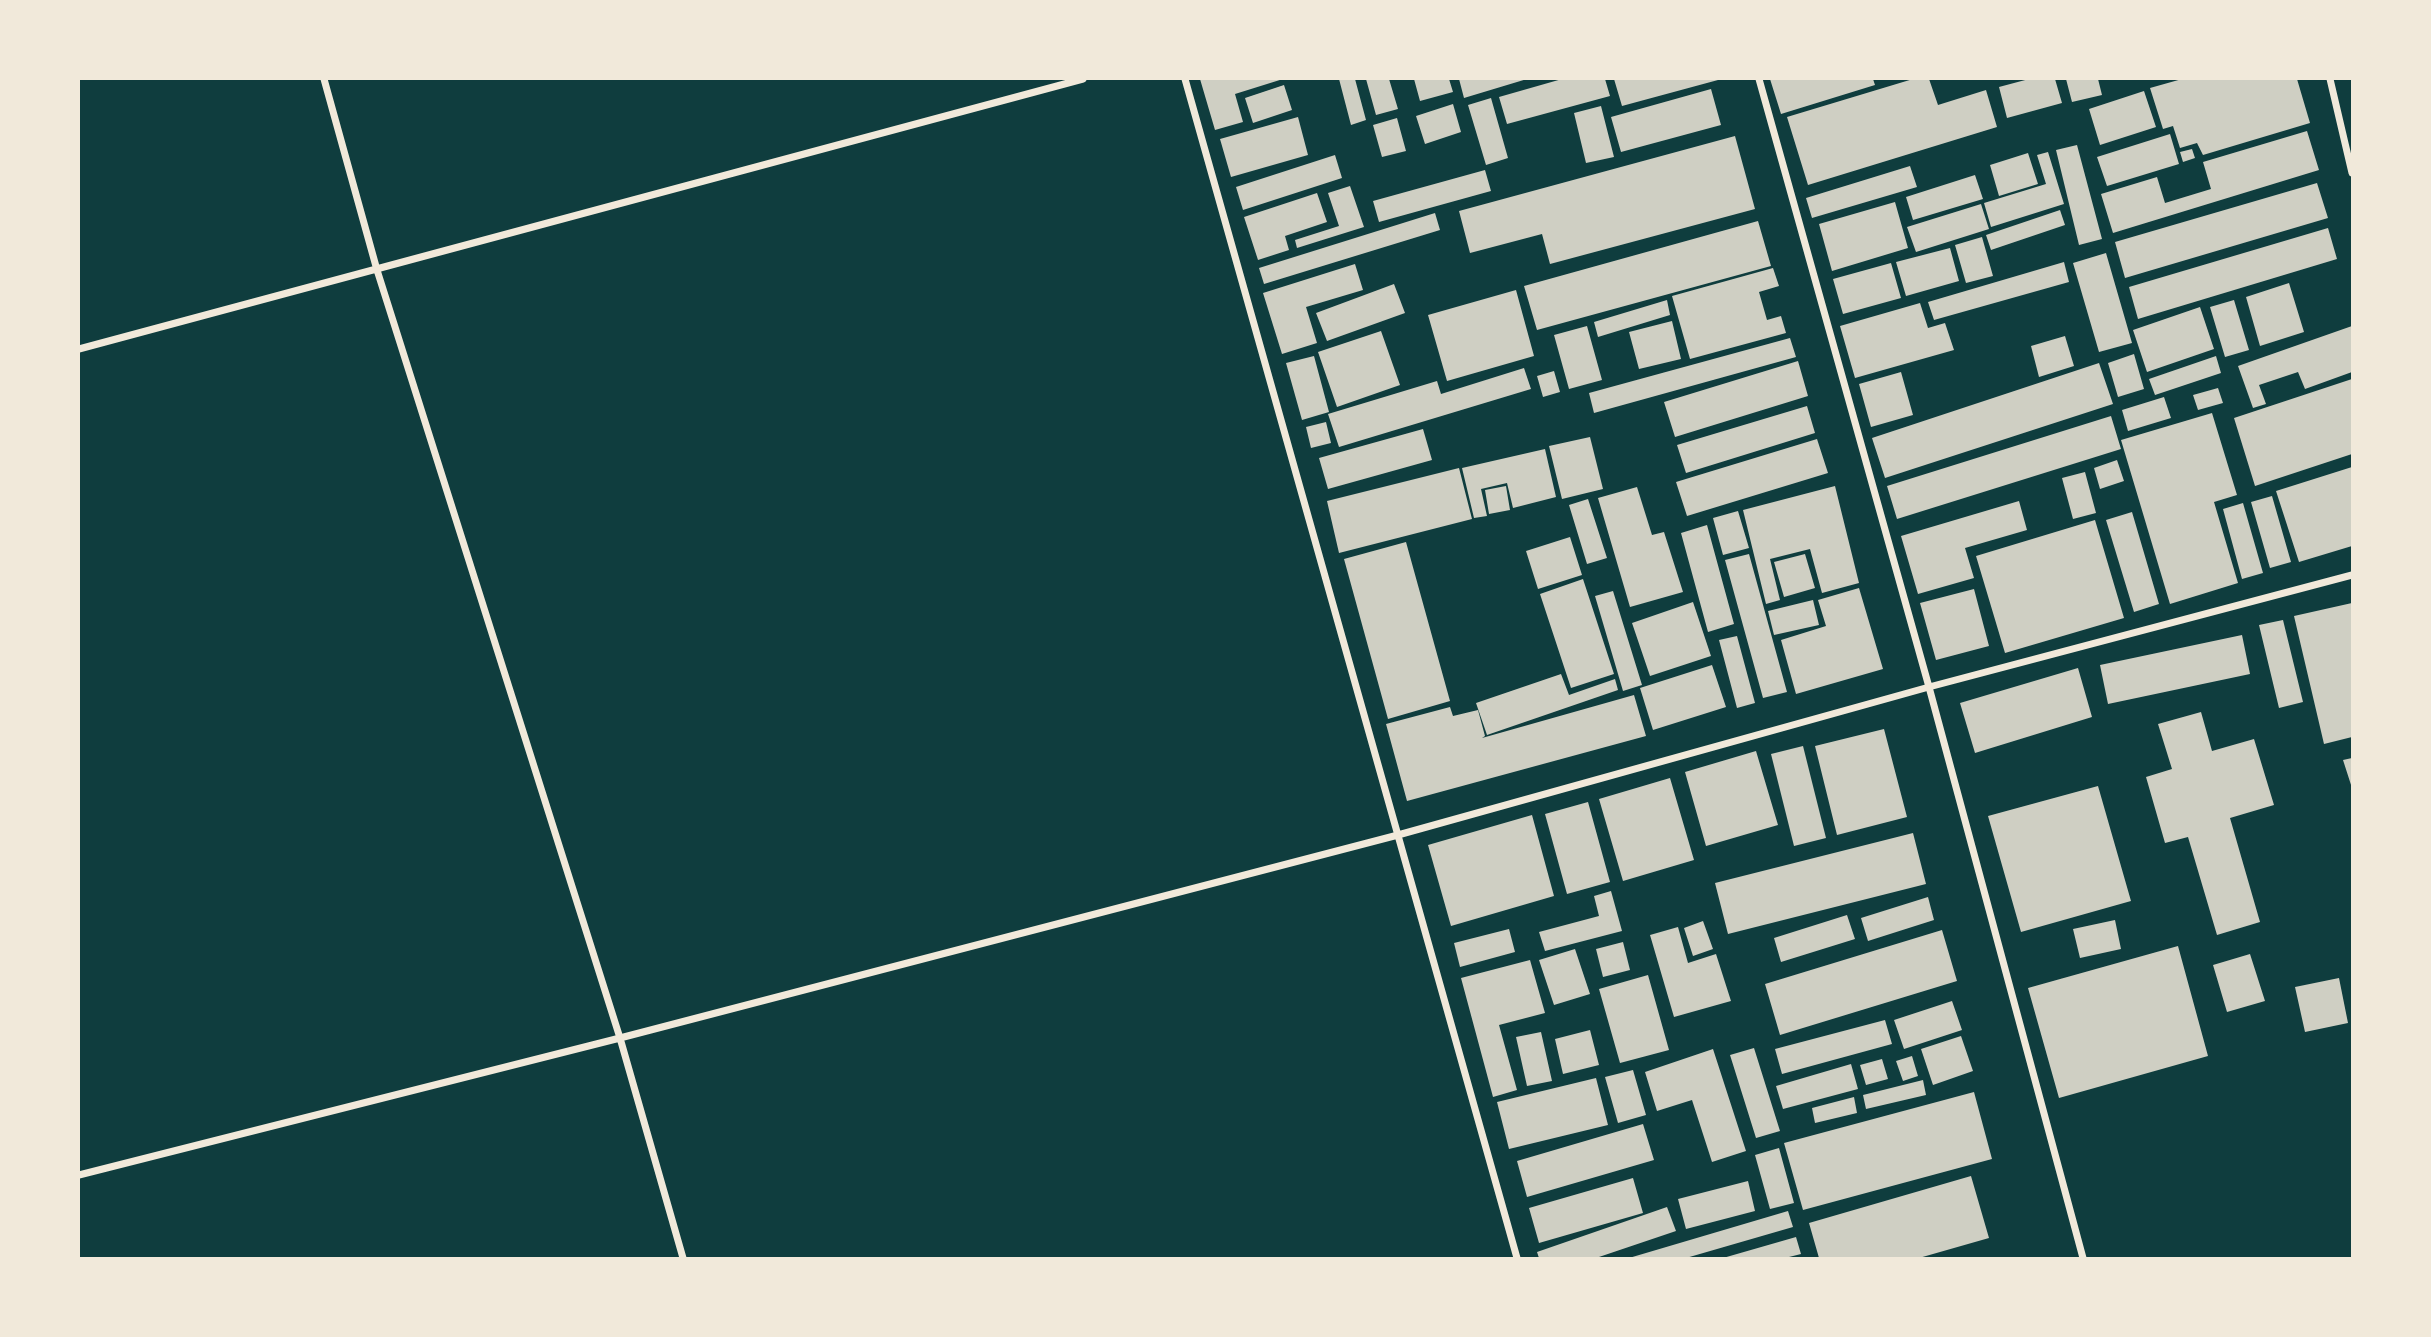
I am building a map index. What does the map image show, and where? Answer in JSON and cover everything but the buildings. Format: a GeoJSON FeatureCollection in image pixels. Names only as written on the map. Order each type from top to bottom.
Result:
{"type":"FeatureCollection","features":[{"type":"Feature","properties":{"kind":"street"},"geometry":{"type":"LineString","coordinates":[[324,79],[377,270],[620,1038],[683,1258]]}},
{"type":"Feature","properties":{"kind":"street"},"geometry":{"type":"LineString","coordinates":[[79,349],[1083,79]]}},
{"type":"Feature","properties":{"kind":"street"},"geometry":{"type":"LineString","coordinates":[[1185,79],[1517,1258]]}},
{"type":"Feature","properties":{"kind":"street"},"geometry":{"type":"LineString","coordinates":[[1759,79],[1929,688],[2083,1258]]}},
{"type":"Feature","properties":{"kind":"street"},"geometry":{"type":"LineString","coordinates":[[2330,79],[2352,173]]}},
{"type":"Feature","properties":{"kind":"street"},"geometry":{"type":"LineString","coordinates":[[79,1175],[620,1038],[1398,835],[1929,688],[2352,575]]}}]}
